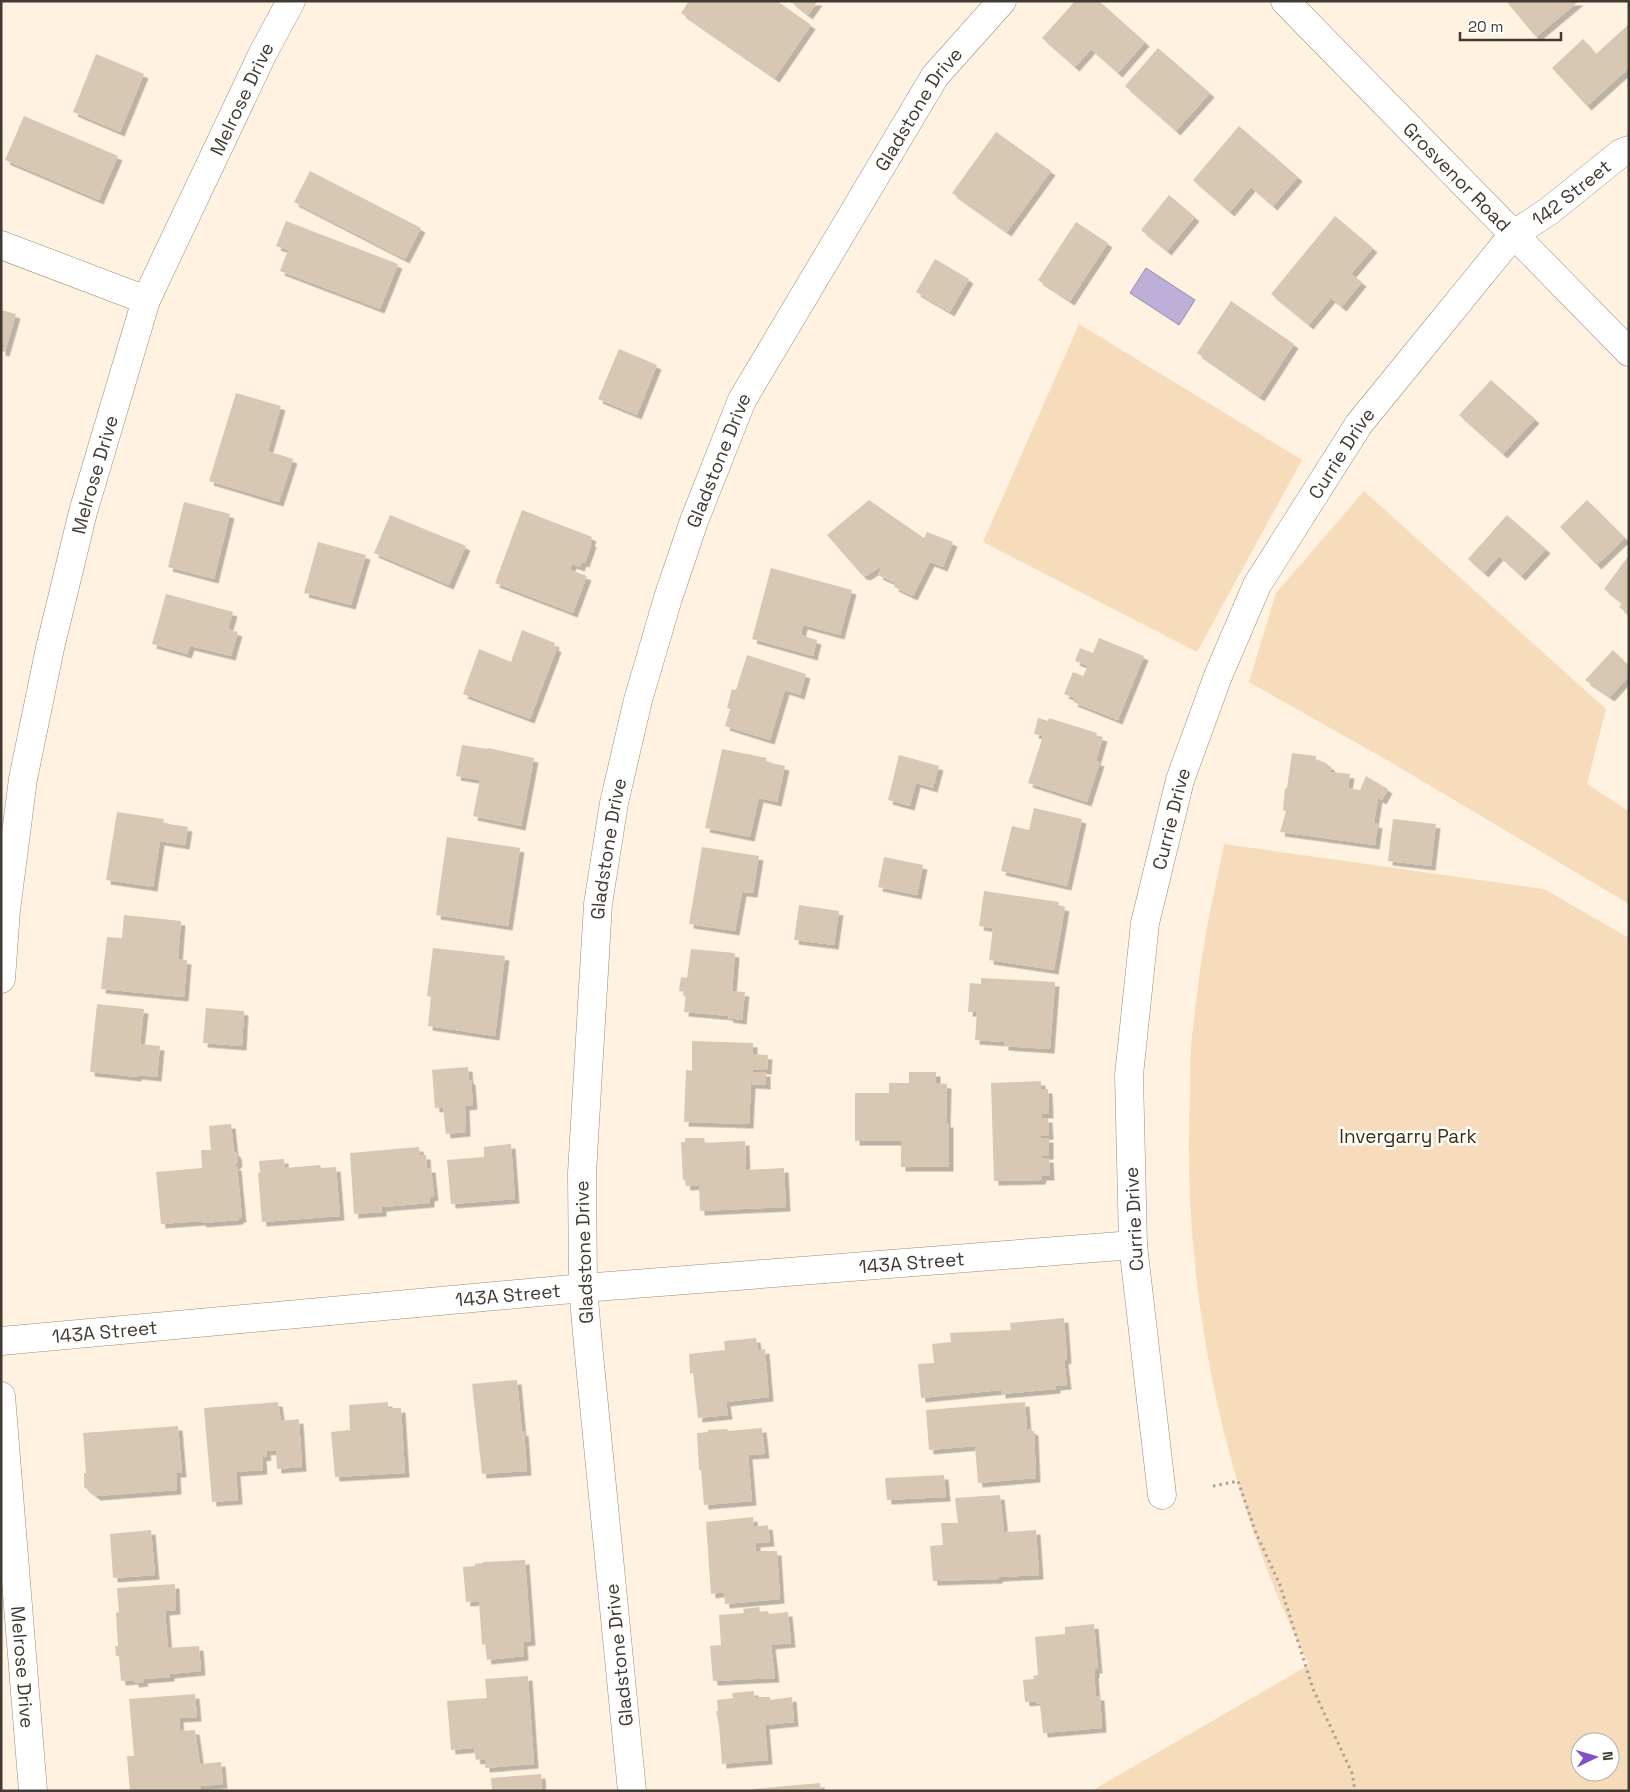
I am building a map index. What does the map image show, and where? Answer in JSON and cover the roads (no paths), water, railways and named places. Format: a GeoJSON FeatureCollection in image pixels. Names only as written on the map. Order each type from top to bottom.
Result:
{"type":"FeatureCollection","features":[{"type":"Feature","properties":{"kind":"street","name":"Melrose Drive"},"geometry":{"type":"LineString","coordinates":[[1,979],[6,910],[23,778],[50,648],[83,512],[146,300],[263,53],[291,1]]}},
{"type":"Feature","properties":{"kind":"street","name":"Gladstone Drive"},"geometry":{"type":"LineString","coordinates":[[632,1791],[583,1288],[582,1173],[598,904],[614,803],[638,700],[668,598],[694,521],[742,400],[935,76],[1002,1]]}},
{"type":"Feature","properties":{"kind":"street","name":"Grosvenor Road"},"geometry":{"type":"LineString","coordinates":[[1285,1],[1512,235],[1629,352]]}},
{"type":"Feature","properties":{"kind":"street","name":"142 Street"},"geometry":{"type":"LineString","coordinates":[[1512,235],[1549,211],[1622,153],[1629,150]]}},
{"type":"Feature","properties":{"kind":"street","name":"Currie Drive"},"geometry":{"type":"LineString","coordinates":[[1162,1495],[1133,1245],[1128,1075],[1145,923],[1180,780],[1214,684],[1257,585],[1359,424],[1512,235]]}},
{"type":"Feature","properties":{"kind":"street"},"geometry":{"type":"LineString","coordinates":[[1,245],[146,300]]}},
{"type":"Feature","properties":{"kind":"street","name":"143A Street"},"geometry":{"type":"LineString","coordinates":[[1,1341],[583,1288],[1133,1245]]}},
{"type":"Feature","properties":{"kind":"street","name":"Melrose Drive"},"geometry":{"type":"LineString","coordinates":[[1,1396],[33,1791]]}},
{"type":"Feature","properties":{"kind":"park label","name":"Invergarry Park"},"geometry":{"type":"Point","coordinates":[1408,1136]}}]}
